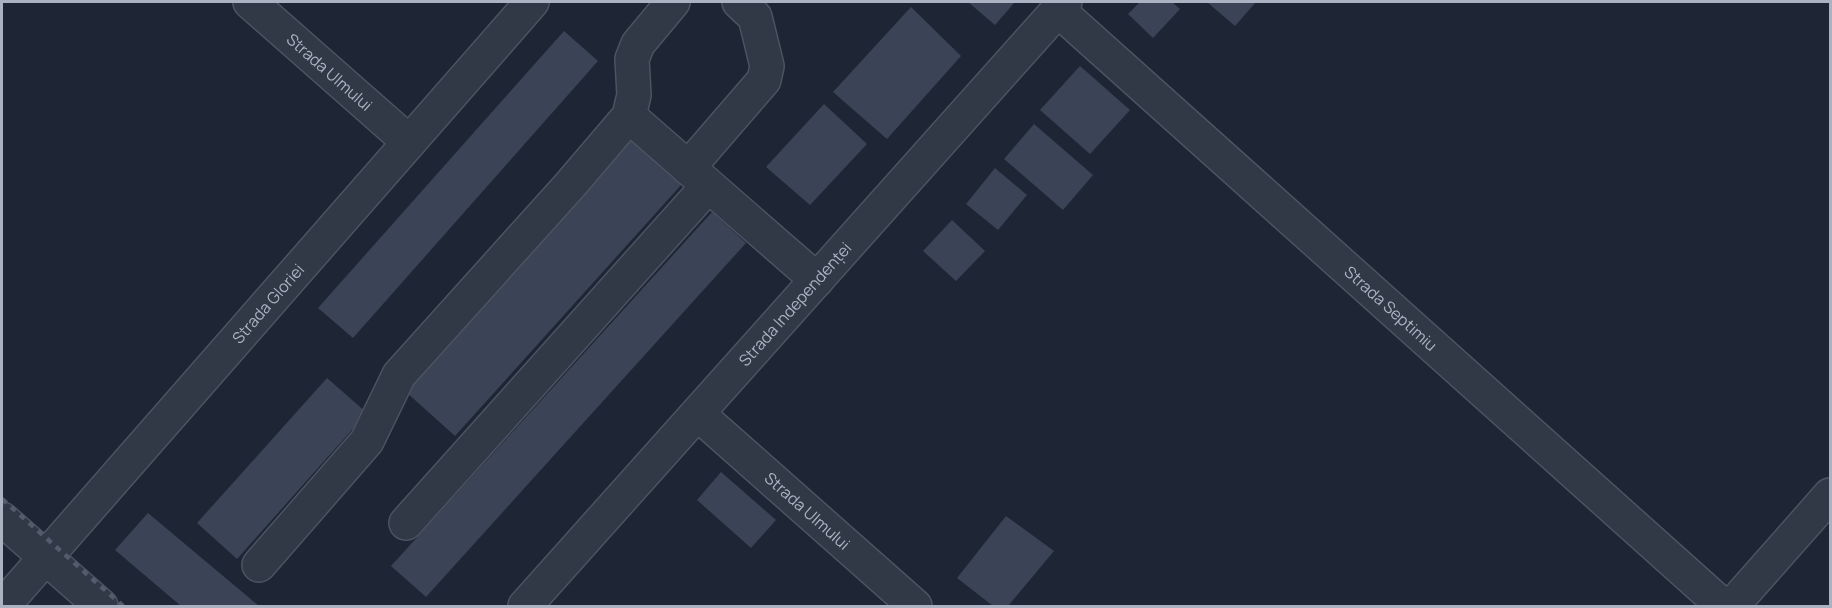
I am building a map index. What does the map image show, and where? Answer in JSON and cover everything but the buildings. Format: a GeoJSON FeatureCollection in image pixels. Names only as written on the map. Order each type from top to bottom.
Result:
{"type":"FeatureCollection","features":[{"type":"Feature","properties":{"kind":"street","name":"Strada Ulmului"},"geometry":{"type":"LineString","coordinates":[[250,2],[409,142]]}},
{"type":"Feature","properties":{"kind":"street","name":"Strada Gloriei"},"geometry":{"type":"LineString","coordinates":[[3,606],[532,2]]}},
{"type":"Feature","properties":{"kind":"street"},"geometry":{"type":"LineString","coordinates":[[259,565],[367,441],[399,375],[629,116],[633,94],[632,59],[638,44],[673,2]]}},
{"type":"Feature","properties":{"kind":"street"},"geometry":{"type":"LineString","coordinates":[[406,523],[698,177],[764,80],[767,66],[755,17],[739,2]]}},
{"type":"Feature","properties":{"kind":"street","name":"Strada Independenței"},"geometry":{"type":"LineString","coordinates":[[525,606],[1062,6]]}},
{"type":"Feature","properties":{"kind":"street","name":"Strada Septimiu"},"geometry":{"type":"LineString","coordinates":[[1062,6],[1723,606]]}},
{"type":"Feature","properties":{"kind":"street"},"geometry":{"type":"LineString","coordinates":[[629,116],[817,280]]}},
{"type":"Feature","properties":{"kind":"street","name":"Strada Ulmului"},"geometry":{"type":"LineString","coordinates":[[698,414],[915,606]]}},
{"type":"Feature","properties":{"kind":"street"},"geometry":{"type":"LineString","coordinates":[[1732,606],[1830,495]]}},
{"type":"Feature","properties":{"kind":"street"},"geometry":{"type":"LineString","coordinates":[[2,519],[101,606]]}},
{"type":"Feature","properties":{"kind":"railway"},"geometry":{"type":"LineString","coordinates":[[2,499],[123,606]]}}]}
